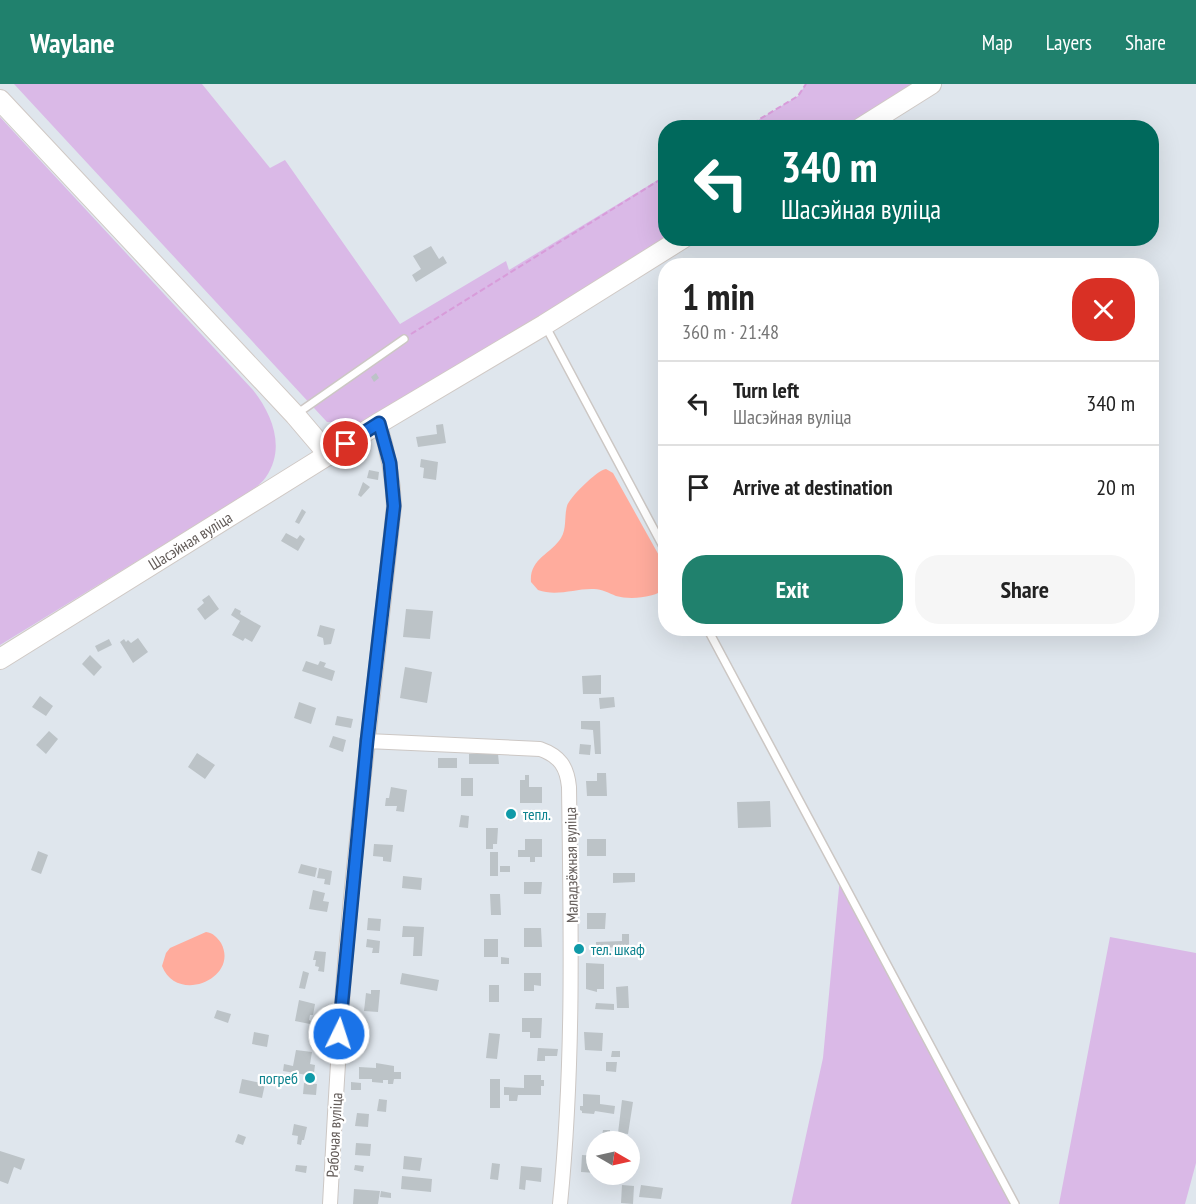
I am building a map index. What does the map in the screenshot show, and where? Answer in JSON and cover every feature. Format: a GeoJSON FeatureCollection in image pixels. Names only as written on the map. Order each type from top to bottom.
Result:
{"type":"FeatureCollection","features":[{"type":"Feature","properties":{"kind":"main road"},"geometry":{"type":"LineString","coordinates":[[874,120],[931,84]]}},
{"type":"Feature","properties":{"kind":"main road"},"geometry":{"type":"LineString","coordinates":[[0,100],[295,415],[329,455]]}},
{"type":"Feature","properties":{"kind":"main road","name":"Шасэйная вуліца"},"geometry":{"type":"LineString","coordinates":[[0,659],[379,423],[544,325],[670,246]]}},
{"type":"Feature","properties":{"kind":"street","name":"Рабочая вуліца"},"geometry":{"type":"LineString","coordinates":[[330,1204],[340,1012],[367,741],[394,506],[388,450],[379,423]]}},
{"type":"Feature","properties":{"kind":"street","name":"Маладзёжная вуліца"},"geometry":{"type":"LineString","coordinates":[[367,741],[540,749],[553,754],[562,762],[568,774],[572,933],[571,991],[568,1107],[560,1204]]}},
{"type":"Feature","properties":{"kind":"lane"},"geometry":{"type":"LineString","coordinates":[[544,325],[658,537]]}},
{"type":"Feature","properties":{"kind":"lane"},"geometry":{"type":"LineString","coordinates":[[295,415],[404,339]]}},
{"type":"Feature","properties":{"kind":"lane"},"geometry":{"type":"LineString","coordinates":[[711,636],[1015,1204]]}},
{"type":"Feature","properties":{"kind":"path"},"geometry":{"type":"LineString","coordinates":[[759,120],[798,96],[806,84]]}},
{"type":"Feature","properties":{"kind":"path"},"geometry":{"type":"LineString","coordinates":[[404,339],[658,181]]}},
{"type":"Feature","properties":{"kind":"shaded area"},"geometry":{"type":"Polygon","coordinates":[[[14,84],[202,84],[270,168],[285,160],[400,324],[506,261],[509,270],[658,180],[658,243],[379,423],[327,422],[14,84]]]}},
{"type":"Feature","properties":{"kind":"shaded area"},"geometry":{"type":"Polygon","coordinates":[[[806,84],[931,84],[872,120],[758,120],[798,96],[806,84]]]}},
{"type":"Feature","properties":{"kind":"shaded area"},"geometry":{"type":"Polygon","coordinates":[[[0,117],[253,390],[271,420],[276,443],[272,466],[265,479],[253,490],[0,645],[0,117]]]}},
{"type":"Feature","properties":{"kind":"shaded area"},"geometry":{"type":"Polygon","coordinates":[[[606,469],[613,473],[658,554],[658,593],[635,598],[616,596],[597,589],[552,593],[538,590],[531,582],[533,568],[561,538],[569,502],[590,479],[606,469]]]}},
{"type":"Feature","properties":{"kind":"shaded area"},"geometry":{"type":"Polygon","coordinates":[[[840,877],[1015,1204],[791,1204],[823,1058],[840,877]]]}},
{"type":"Feature","properties":{"kind":"shaded area"},"geometry":{"type":"Polygon","coordinates":[[[206,932],[211,933],[221,943],[225,956],[222,967],[215,976],[192,985],[180,984],[170,978],[162,966],[166,953],[170,948],[206,932]]]}},
{"type":"Feature","properties":{"kind":"shaded area"},"geometry":{"type":"Polygon","coordinates":[[[1110,937],[1196,953],[1196,1163],[1185,1204],[1059,1204],[1110,937]]]}},
{"type":"Feature","properties":{"kind":"building"},"geometry":{"type":"Polygon","coordinates":[[[431,246],[439,259],[443,256],[447,263],[416,282],[412,275],[421,269],[413,256],[431,246]]]}},
{"type":"Feature","properties":{"kind":"building"},"geometry":{"type":"Polygon","coordinates":[[[376,373],[379,378],[374,382],[371,377],[376,373]]]}},
{"type":"Feature","properties":{"kind":"building"},"geometry":{"type":"Polygon","coordinates":[[[443,424],[446,443],[418,447],[416,437],[437,434],[436,425],[443,424]]]}},
{"type":"Feature","properties":{"kind":"building"},"geometry":{"type":"Polygon","coordinates":[[[421,459],[438,462],[436,480],[423,478],[424,468],[420,467],[421,459]]]}},
{"type":"Feature","properties":{"kind":"building"},"geometry":{"type":"Polygon","coordinates":[[[369,470],[379,472],[378,480],[367,478],[369,470]]]}},
{"type":"Feature","properties":{"kind":"building"},"geometry":{"type":"Polygon","coordinates":[[[363,482],[370,487],[361,497],[358,495],[363,482]]]}},
{"type":"Feature","properties":{"kind":"building"},"geometry":{"type":"Polygon","coordinates":[[[302,509],[306,512],[299,524],[295,522],[302,509]]]}},
{"type":"Feature","properties":{"kind":"building"},"geometry":{"type":"Polygon","coordinates":[[[286,533],[297,539],[300,535],[305,539],[298,551],[281,541],[286,533]]]}},
{"type":"Feature","properties":{"kind":"building"},"geometry":{"type":"Polygon","coordinates":[[[209,595],[219,609],[205,620],[197,609],[204,603],[202,600],[209,595]]]}},
{"type":"Feature","properties":{"kind":"building"},"geometry":{"type":"Polygon","coordinates":[[[235,608],[241,611],[240,614],[261,626],[252,642],[245,638],[243,641],[232,635],[240,621],[231,615],[235,608]]]}},
{"type":"Feature","properties":{"kind":"building"},"geometry":{"type":"Polygon","coordinates":[[[406,609],[433,611],[430,639],[403,637],[406,609]]]}},
{"type":"Feature","properties":{"kind":"building"},"geometry":{"type":"Polygon","coordinates":[[[320,625],[335,629],[331,644],[324,645],[323,638],[317,636],[320,625]]]}},
{"type":"Feature","properties":{"kind":"building"},"geometry":{"type":"Polygon","coordinates":[[[138,638],[148,652],[133,663],[120,642],[124,639],[131,643],[138,638]]]}},
{"type":"Feature","properties":{"kind":"building"},"geometry":{"type":"Polygon","coordinates":[[[109,639],[112,645],[98,652],[95,646],[109,639]]]}},
{"type":"Feature","properties":{"kind":"building"},"geometry":{"type":"Polygon","coordinates":[[[90,655],[102,667],[94,676],[82,664],[90,655]]]}},
{"type":"Feature","properties":{"kind":"building"},"geometry":{"type":"Polygon","coordinates":[[[306,661],[318,665],[320,661],[326,663],[324,667],[335,671],[332,681],[302,671],[306,661]]]}},
{"type":"Feature","properties":{"kind":"building"},"geometry":{"type":"Polygon","coordinates":[[[405,667],[432,672],[427,703],[400,698],[405,667]]]}},
{"type":"Feature","properties":{"kind":"building"},"geometry":{"type":"Polygon","coordinates":[[[601,675],[601,694],[583,694],[582,676],[601,675]]]}},
{"type":"Feature","properties":{"kind":"building"},"geometry":{"type":"Polygon","coordinates":[[[40,696],[53,706],[46,716],[32,707],[40,696]]]}},
{"type":"Feature","properties":{"kind":"building"},"geometry":{"type":"Polygon","coordinates":[[[614,697],[615,707],[600,709],[599,698],[614,697]]]}},
{"type":"Feature","properties":{"kind":"building"},"geometry":{"type":"Polygon","coordinates":[[[299,702],[316,708],[311,724],[294,718],[299,702]]]}},
{"type":"Feature","properties":{"kind":"building"},"geometry":{"type":"Polygon","coordinates":[[[337,716],[353,719],[351,728],[335,725],[337,716]]]}},
{"type":"Feature","properties":{"kind":"building"},"geometry":{"type":"Polygon","coordinates":[[[581,721],[600,721],[601,754],[595,754],[593,730],[581,729],[581,721]]]}},
{"type":"Feature","properties":{"kind":"building"},"geometry":{"type":"Polygon","coordinates":[[[49,731],[58,739],[46,754],[36,745],[49,731]]]}},
{"type":"Feature","properties":{"kind":"building"},"geometry":{"type":"Polygon","coordinates":[[[333,736],[346,740],[343,752],[329,747],[333,736]]]}},
{"type":"Feature","properties":{"kind":"building"},"geometry":{"type":"Polygon","coordinates":[[[580,744],[591,745],[590,755],[579,754],[580,744]]]}},
{"type":"Feature","properties":{"kind":"building"},"geometry":{"type":"Polygon","coordinates":[[[197,753],[215,765],[205,779],[188,767],[197,753]]]}},
{"type":"Feature","properties":{"kind":"building"},"geometry":{"type":"Polygon","coordinates":[[[469,754],[498,754],[499,764],[469,764],[469,754]]]}},
{"type":"Feature","properties":{"kind":"building"},"geometry":{"type":"Polygon","coordinates":[[[438,758],[457,758],[457,768],[438,768],[438,758]]]}},
{"type":"Feature","properties":{"kind":"building"},"geometry":{"type":"Polygon","coordinates":[[[597,773],[606,773],[607,796],[587,796],[586,781],[597,781],[597,773]]]}},
{"type":"Feature","properties":{"kind":"building"},"geometry":{"type":"Polygon","coordinates":[[[525,775],[529,775],[529,787],[542,787],[542,803],[520,803],[520,780],[525,780],[525,775]]]}},
{"type":"Feature","properties":{"kind":"building"},"geometry":{"type":"Polygon","coordinates":[[[461,778],[473,778],[473,796],[461,796],[461,778]]]}},
{"type":"Feature","properties":{"kind":"building"},"geometry":{"type":"Polygon","coordinates":[[[391,787],[407,790],[404,812],[396,811],[397,806],[385,806],[391,787]]]}},
{"type":"Feature","properties":{"kind":"building"},"geometry":{"type":"Polygon","coordinates":[[[770,801],[771,827],[738,828],[737,802],[770,801]]]}},
{"type":"Feature","properties":{"kind":"building","name":"тепл."},"geometry":{"type":"Polygon","coordinates":[[[508,808],[515,808],[514,821],[508,821],[508,808]]]}},
{"type":"Feature","properties":{"kind":"building"},"geometry":{"type":"Polygon","coordinates":[[[461,815],[469,816],[468,828],[459,827],[461,815]]]}},
{"type":"Feature","properties":{"kind":"building"},"geometry":{"type":"Polygon","coordinates":[[[486,828],[498,828],[497,844],[493,844],[493,849],[486,849],[486,828]]]}},
{"type":"Feature","properties":{"kind":"building"},"geometry":{"type":"Polygon","coordinates":[[[525,839],[542,839],[542,857],[535,857],[535,862],[530,862],[530,857],[518,857],[518,850],[525,850],[525,839]]]}},
{"type":"Feature","properties":{"kind":"building"},"geometry":{"type":"Polygon","coordinates":[[[587,839],[606,839],[606,856],[587,856],[587,839]]]}},
{"type":"Feature","properties":{"kind":"building"},"geometry":{"type":"Polygon","coordinates":[[[374,844],[393,845],[391,862],[383,861],[383,857],[373,856],[374,844]]]}},
{"type":"Feature","properties":{"kind":"building"},"geometry":{"type":"Polygon","coordinates":[[[38,851],[48,855],[41,874],[31,870],[38,851]]]}},
{"type":"Feature","properties":{"kind":"building"},"geometry":{"type":"Polygon","coordinates":[[[490,852],[498,852],[498,876],[490,876],[490,852]]]}},
{"type":"Feature","properties":{"kind":"building"},"geometry":{"type":"Polygon","coordinates":[[[301,864],[317,868],[315,877],[298,873],[301,864]]]}},
{"type":"Feature","properties":{"kind":"building"},"geometry":{"type":"Polygon","coordinates":[[[500,866],[510,866],[510,872],[500,872],[500,866]]]}},
{"type":"Feature","properties":{"kind":"building"},"geometry":{"type":"Polygon","coordinates":[[[319,868],[332,871],[330,885],[324,884],[325,879],[317,878],[319,868]]]}},
{"type":"Feature","properties":{"kind":"building"},"geometry":{"type":"Polygon","coordinates":[[[613,873],[635,873],[635,882],[613,883],[613,873]]]}},
{"type":"Feature","properties":{"kind":"building"},"geometry":{"type":"Polygon","coordinates":[[[403,876],[422,878],[421,890],[402,888],[403,876]]]}},
{"type":"Feature","properties":{"kind":"building"},"geometry":{"type":"Polygon","coordinates":[[[524,882],[542,882],[541,894],[524,894],[524,882]]]}},
{"type":"Feature","properties":{"kind":"building"},"geometry":{"type":"Polygon","coordinates":[[[313,890],[325,893],[323,901],[329,902],[327,912],[309,909],[313,890]]]}},
{"type":"Feature","properties":{"kind":"building"},"geometry":{"type":"Polygon","coordinates":[[[490,894],[500,894],[501,915],[491,915],[490,894]]]}},
{"type":"Feature","properties":{"kind":"building"},"geometry":{"type":"Polygon","coordinates":[[[587,913],[606,913],[605,929],[587,929],[587,913]]]}},
{"type":"Feature","properties":{"kind":"building"},"geometry":{"type":"Polygon","coordinates":[[[368,918],[381,919],[380,931],[367,930],[368,918]]]}},
{"type":"Feature","properties":{"kind":"building"},"geometry":{"type":"Polygon","coordinates":[[[403,926],[424,927],[422,956],[413,956],[414,937],[402,937],[403,926]]]}},
{"type":"Feature","properties":{"kind":"building"},"geometry":{"type":"Polygon","coordinates":[[[524,928],[541,928],[542,947],[524,947],[524,928]]]}},
{"type":"Feature","properties":{"kind":"building"},"geometry":{"type":"Polygon","coordinates":[[[622,934],[629,934],[627,947],[596,948],[596,942],[622,941],[622,934]]]}},
{"type":"Feature","properties":{"kind":"building"},"geometry":{"type":"Polygon","coordinates":[[[367,939],[380,941],[379,953],[372,953],[373,948],[366,947],[367,939]]]}},
{"type":"Feature","properties":{"kind":"building"},"geometry":{"type":"Polygon","coordinates":[[[484,939],[498,939],[498,957],[484,957],[484,939]]]}},
{"type":"Feature","properties":{"kind":"building"},"geometry":{"type":"Polygon","coordinates":[[[315,951],[326,952],[324,972],[318,971],[319,967],[315,966],[316,960],[313,960],[315,951]]]}},
{"type":"Feature","properties":{"kind":"building"},"geometry":{"type":"Polygon","coordinates":[[[501,957],[509,958],[509,964],[501,964],[501,957]]]}},
{"type":"Feature","properties":{"kind":"building"},"geometry":{"type":"Polygon","coordinates":[[[586,963],[604,964],[604,989],[597,989],[597,992],[586,989],[586,963]]]}},
{"type":"Feature","properties":{"kind":"building"},"geometry":{"type":"Polygon","coordinates":[[[303,971],[309,973],[305,989],[299,988],[303,971]]]}},
{"type":"Feature","properties":{"kind":"building"},"geometry":{"type":"Polygon","coordinates":[[[402,973],[439,980],[437,991],[400,984],[402,973]]]}},
{"type":"Feature","properties":{"kind":"building"},"geometry":{"type":"Polygon","coordinates":[[[524,973],[541,973],[541,986],[534,985],[534,991],[524,991],[524,973]]]}},
{"type":"Feature","properties":{"kind":"building"},"geometry":{"type":"Polygon","coordinates":[[[489,985],[499,985],[499,1002],[489,1002],[489,985]]]}},
{"type":"Feature","properties":{"kind":"building"},"geometry":{"type":"Polygon","coordinates":[[[628,986],[629,1008],[617,1008],[616,987],[628,986]]]}},
{"type":"Feature","properties":{"kind":"building"},"geometry":{"type":"Polygon","coordinates":[[[371,990],[380,990],[378,1012],[364,1011],[366,993],[371,994],[371,990]]]}},
{"type":"Feature","properties":{"kind":"building"},"geometry":{"type":"Polygon","coordinates":[[[299,1000],[315,1004],[313,1015],[310,1015],[310,1024],[295,1021],[299,1000]]]}},
{"type":"Feature","properties":{"kind":"building"},"geometry":{"type":"Polygon","coordinates":[[[596,1003],[614,1004],[614,1010],[595,1009],[596,1003]]]}},
{"type":"Feature","properties":{"kind":"building"},"geometry":{"type":"Polygon","coordinates":[[[217,1010],[231,1014],[228,1023],[214,1018],[217,1010]]]}},
{"type":"Feature","properties":{"kind":"building"},"geometry":{"type":"Polygon","coordinates":[[[522,1018],[542,1018],[541,1038],[530,1038],[530,1032],[522,1032],[522,1018]]]}},
{"type":"Feature","properties":{"kind":"building"},"geometry":{"type":"Polygon","coordinates":[[[254,1032],[269,1035],[267,1047],[252,1044],[254,1032]]]}},
{"type":"Feature","properties":{"kind":"building"},"geometry":{"type":"Polygon","coordinates":[[[584,1032],[603,1033],[602,1051],[585,1050],[584,1032]]]}},
{"type":"Feature","properties":{"kind":"building"},"geometry":{"type":"Polygon","coordinates":[[[489,1033],[500,1034],[497,1059],[486,1058],[489,1033]]]}},
{"type":"Feature","properties":{"kind":"building"},"geometry":{"type":"Polygon","coordinates":[[[355,1038],[366,1039],[365,1048],[354,1047],[355,1038]]]}},
{"type":"Feature","properties":{"kind":"building"},"geometry":{"type":"Polygon","coordinates":[[[538,1048],[558,1049],[557,1056],[545,1056],[545,1061],[537,1061],[538,1048]]]}},
{"type":"Feature","properties":{"kind":"building"},"geometry":{"type":"Polygon","coordinates":[[[296,1050],[312,1052],[310,1064],[315,1065],[313,1081],[306,1080],[307,1075],[283,1071],[284,1064],[293,1066],[296,1050]]]}},
{"type":"Feature","properties":{"kind":"building"},"geometry":{"type":"Polygon","coordinates":[[[612,1051],[620,1051],[620,1057],[611,1057],[612,1051]]]}},
{"type":"Feature","properties":{"kind":"building"},"geometry":{"type":"Polygon","coordinates":[[[606,1062],[617,1062],[616,1072],[606,1071],[606,1062]]]}},
{"type":"Feature","properties":{"kind":"building"},"geometry":{"type":"Polygon","coordinates":[[[376,1063],[394,1066],[394,1072],[401,1072],[401,1079],[394,1079],[393,1084],[388,1084],[388,1080],[383,1080],[383,1083],[372,1082],[372,1079],[359,1079],[359,1067],[376,1068],[376,1063]]]}},
{"type":"Feature","properties":{"kind":"building"},"geometry":{"type":"Polygon","coordinates":[[[524,1075],[541,1075],[544,1086],[541,1086],[541,1095],[518,1095],[517,1101],[509,1101],[509,1095],[504,1095],[504,1087],[524,1088],[524,1075]]]}},
{"type":"Feature","properties":{"kind":"building"},"geometry":{"type":"Polygon","coordinates":[[[242,1079],[265,1084],[262,1098],[239,1093],[242,1079]]]}},
{"type":"Feature","properties":{"kind":"building"},"geometry":{"type":"Polygon","coordinates":[[[490,1079],[500,1079],[500,1108],[490,1108],[490,1079]]]}},
{"type":"Feature","properties":{"kind":"building"},"geometry":{"type":"Polygon","coordinates":[[[351,1082],[361,1083],[361,1090],[351,1090],[351,1082]]]}},
{"type":"Feature","properties":{"kind":"building"},"geometry":{"type":"Polygon","coordinates":[[[304,1083],[317,1084],[316,1095],[303,1094],[304,1083]]]}},
{"type":"Feature","properties":{"kind":"building"},"geometry":{"type":"Polygon","coordinates":[[[583,1094],[600,1095],[600,1104],[615,1106],[614,1114],[595,1111],[594,1114],[582,1113],[580,1106],[583,1106],[583,1094]]]}},
{"type":"Feature","properties":{"kind":"building"},"geometry":{"type":"Polygon","coordinates":[[[379,1099],[387,1100],[386,1112],[377,1111],[379,1099]]]}},
{"type":"Feature","properties":{"kind":"building"},"geometry":{"type":"Polygon","coordinates":[[[622,1100],[633,1102],[628,1131],[618,1131],[622,1100]]]}},
{"type":"Feature","properties":{"kind":"building"},"geometry":{"type":"Polygon","coordinates":[[[357,1113],[369,1114],[368,1127],[355,1126],[357,1113]]]}},
{"type":"Feature","properties":{"kind":"building"},"geometry":{"type":"Polygon","coordinates":[[[294,1124],[307,1127],[301,1145],[297,1144],[298,1136],[292,1135],[294,1124]]]}},
{"type":"Feature","properties":{"kind":"building"},"geometry":{"type":"Polygon","coordinates":[[[238,1134],[246,1137],[243,1145],[235,1142],[238,1134]]]}},
{"type":"Feature","properties":{"kind":"building"},"geometry":{"type":"Polygon","coordinates":[[[356,1143],[371,1144],[370,1156],[355,1155],[356,1143]]]}},
{"type":"Feature","properties":{"kind":"building"},"geometry":{"type":"Polygon","coordinates":[[[0,1151],[25,1159],[21,1170],[14,1167],[8,1184],[0,1181],[0,1151]]]}},
{"type":"Feature","properties":{"kind":"building"},"geometry":{"type":"Polygon","coordinates":[[[582,1155],[586,1155],[586,1172],[581,1172],[582,1155]]]}},
{"type":"Feature","properties":{"kind":"building"},"geometry":{"type":"Polygon","coordinates":[[[404,1156],[422,1158],[420,1171],[403,1169],[404,1156]]]}},
{"type":"Feature","properties":{"kind":"building"},"geometry":{"type":"Polygon","coordinates":[[[492,1163],[500,1164],[498,1180],[490,1179],[492,1163]]]}},
{"type":"Feature","properties":{"kind":"building"},"geometry":{"type":"Polygon","coordinates":[[[296,1165],[307,1166],[306,1173],[295,1171],[296,1165]]]}},
{"type":"Feature","properties":{"kind":"building"},"geometry":{"type":"Polygon","coordinates":[[[355,1165],[364,1166],[363,1172],[354,1170],[355,1165]]]}},
{"type":"Feature","properties":{"kind":"building"},"geometry":{"type":"Polygon","coordinates":[[[521,1166],[542,1168],[541,1182],[526,1180],[525,1190],[519,1189],[521,1166]]]}},
{"type":"Feature","properties":{"kind":"building"},"geometry":{"type":"Polygon","coordinates":[[[402,1176],[432,1179],[431,1192],[401,1189],[402,1176]]]}},
{"type":"Feature","properties":{"kind":"building"},"geometry":{"type":"Polygon","coordinates":[[[622,1185],[634,1186],[633,1204],[621,1203],[622,1185]]]}},
{"type":"Feature","properties":{"kind":"building"},"geometry":{"type":"Polygon","coordinates":[[[641,1185],[663,1188],[661,1199],[639,1197],[641,1185]]]}},
{"type":"Feature","properties":{"kind":"building"},"geometry":{"type":"Polygon","coordinates":[[[354,1189],[380,1191],[378,1204],[353,1204],[354,1189]]]}},
{"type":"Feature","properties":{"kind":"building"},"geometry":{"type":"Polygon","coordinates":[[[381,1191],[391,1193],[391,1198],[380,1197],[381,1191]]]}},
{"type":"Feature","properties":{"kind":"place","name":"тепл."},"geometry":{"type":"Point","coordinates":[511,814]}},
{"type":"Feature","properties":{"kind":"place","name":"тел. шкаф"},"geometry":{"type":"Point","coordinates":[579,949]}},
{"type":"Feature","properties":{"kind":"place","name":"погреб"},"geometry":{"type":"Point","coordinates":[310,1078]}},
{"type":"Feature","properties":{"kind":"route"},"geometry":{"type":"LineString","coordinates":[[339,1034],[367,741],[394,506],[393,476],[388,450],[379,423],[346,444]]}}]}
